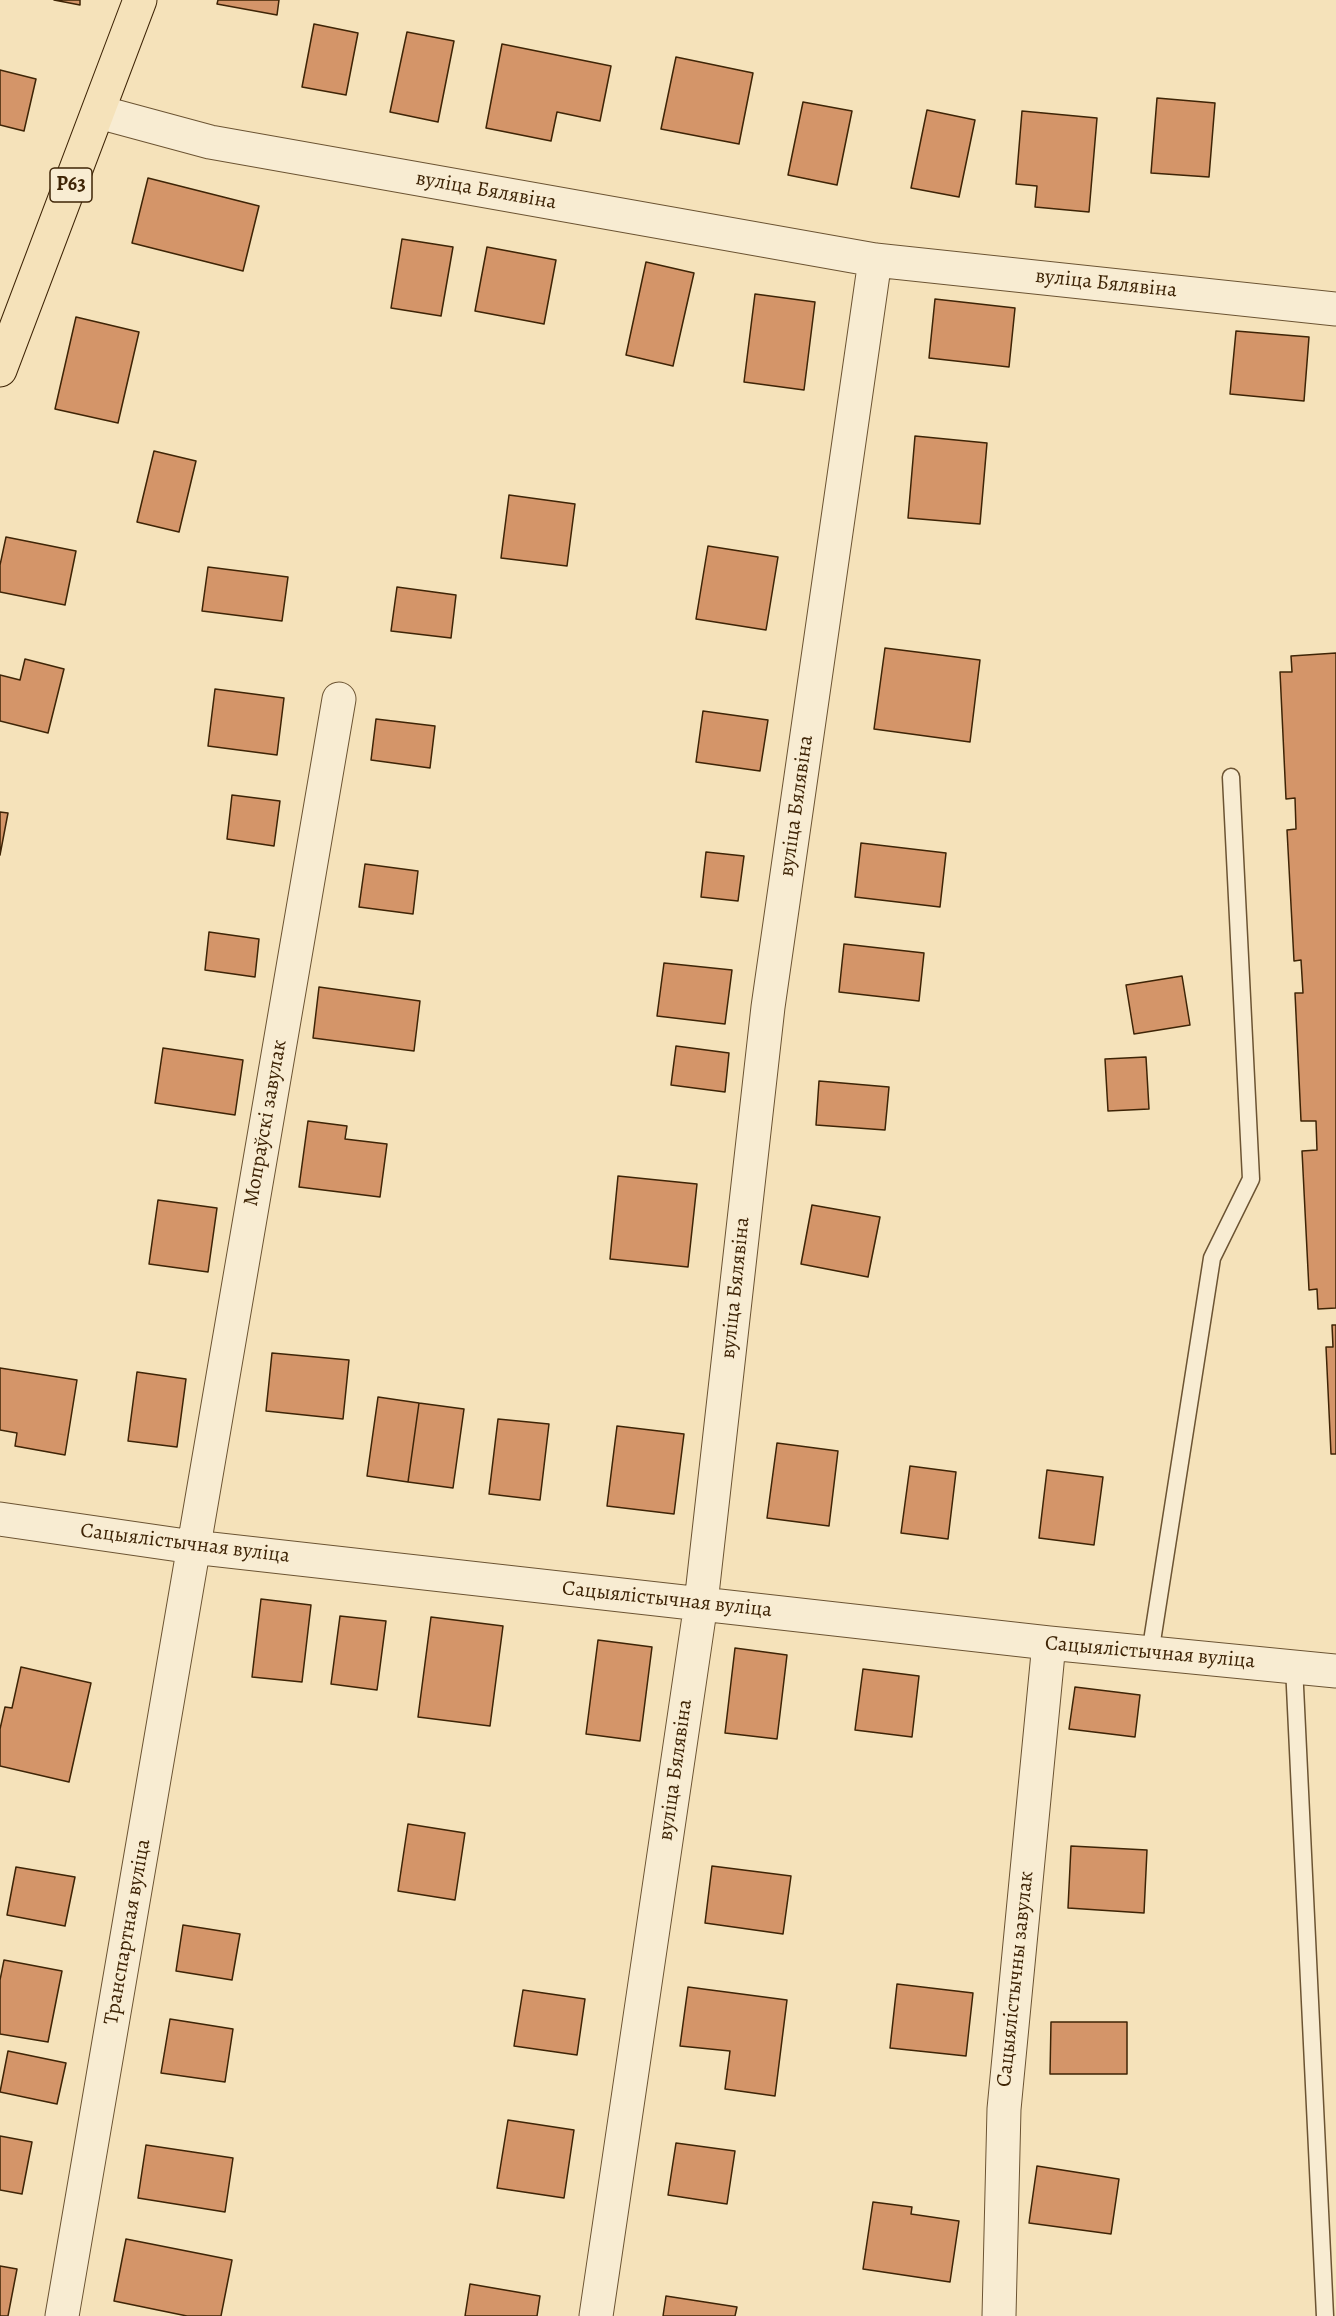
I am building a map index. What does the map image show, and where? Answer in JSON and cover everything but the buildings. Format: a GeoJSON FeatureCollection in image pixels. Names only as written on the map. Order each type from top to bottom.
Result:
{"type":"FeatureCollection","features":[{"type":"Feature","properties":{"kind":"main road","name":"Р63"},"geometry":{"type":"LineString","coordinates":[[0,370],[140,0]]}},
{"type":"Feature","properties":{"kind":"street","name":"вуліца Бялявіна"},"geometry":{"type":"LineString","coordinates":[[99,112],[210,142],[875,260],[1336,309]]}},
{"type":"Feature","properties":{"kind":"street","name":"вуліца Бялявіна"},"geometry":{"type":"LineString","coordinates":[[596,2316],[701,1603],[768,1007],[875,260]]}},
{"type":"Feature","properties":{"kind":"street","name":"Мопраўскі завулак"},"geometry":{"type":"LineString","coordinates":[[193,1547],[339,699]]}},
{"type":"Feature","properties":{"kind":"street","name":"Сацыялістычная вуліца"},"geometry":{"type":"LineString","coordinates":[[0,1518],[193,1547],[1150,1654],[1336,1671]]}},
{"type":"Feature","properties":{"kind":"street","name":"Транспартная вуліца"},"geometry":{"type":"LineString","coordinates":[[62,2316],[193,1547]]}},
{"type":"Feature","properties":{"kind":"street","name":"Сацыялістычны завулак"},"geometry":{"type":"LineString","coordinates":[[999,2316],[1004,2109],[1049,1643]]}},
{"type":"Feature","properties":{"kind":"lane"},"geometry":{"type":"LineString","coordinates":[[1150,1654],[1212,1257],[1251,1179],[1231,777]]}},
{"type":"Feature","properties":{"kind":"lane"},"geometry":{"type":"LineString","coordinates":[[1294,1666],[1325,2316]]}}]}
